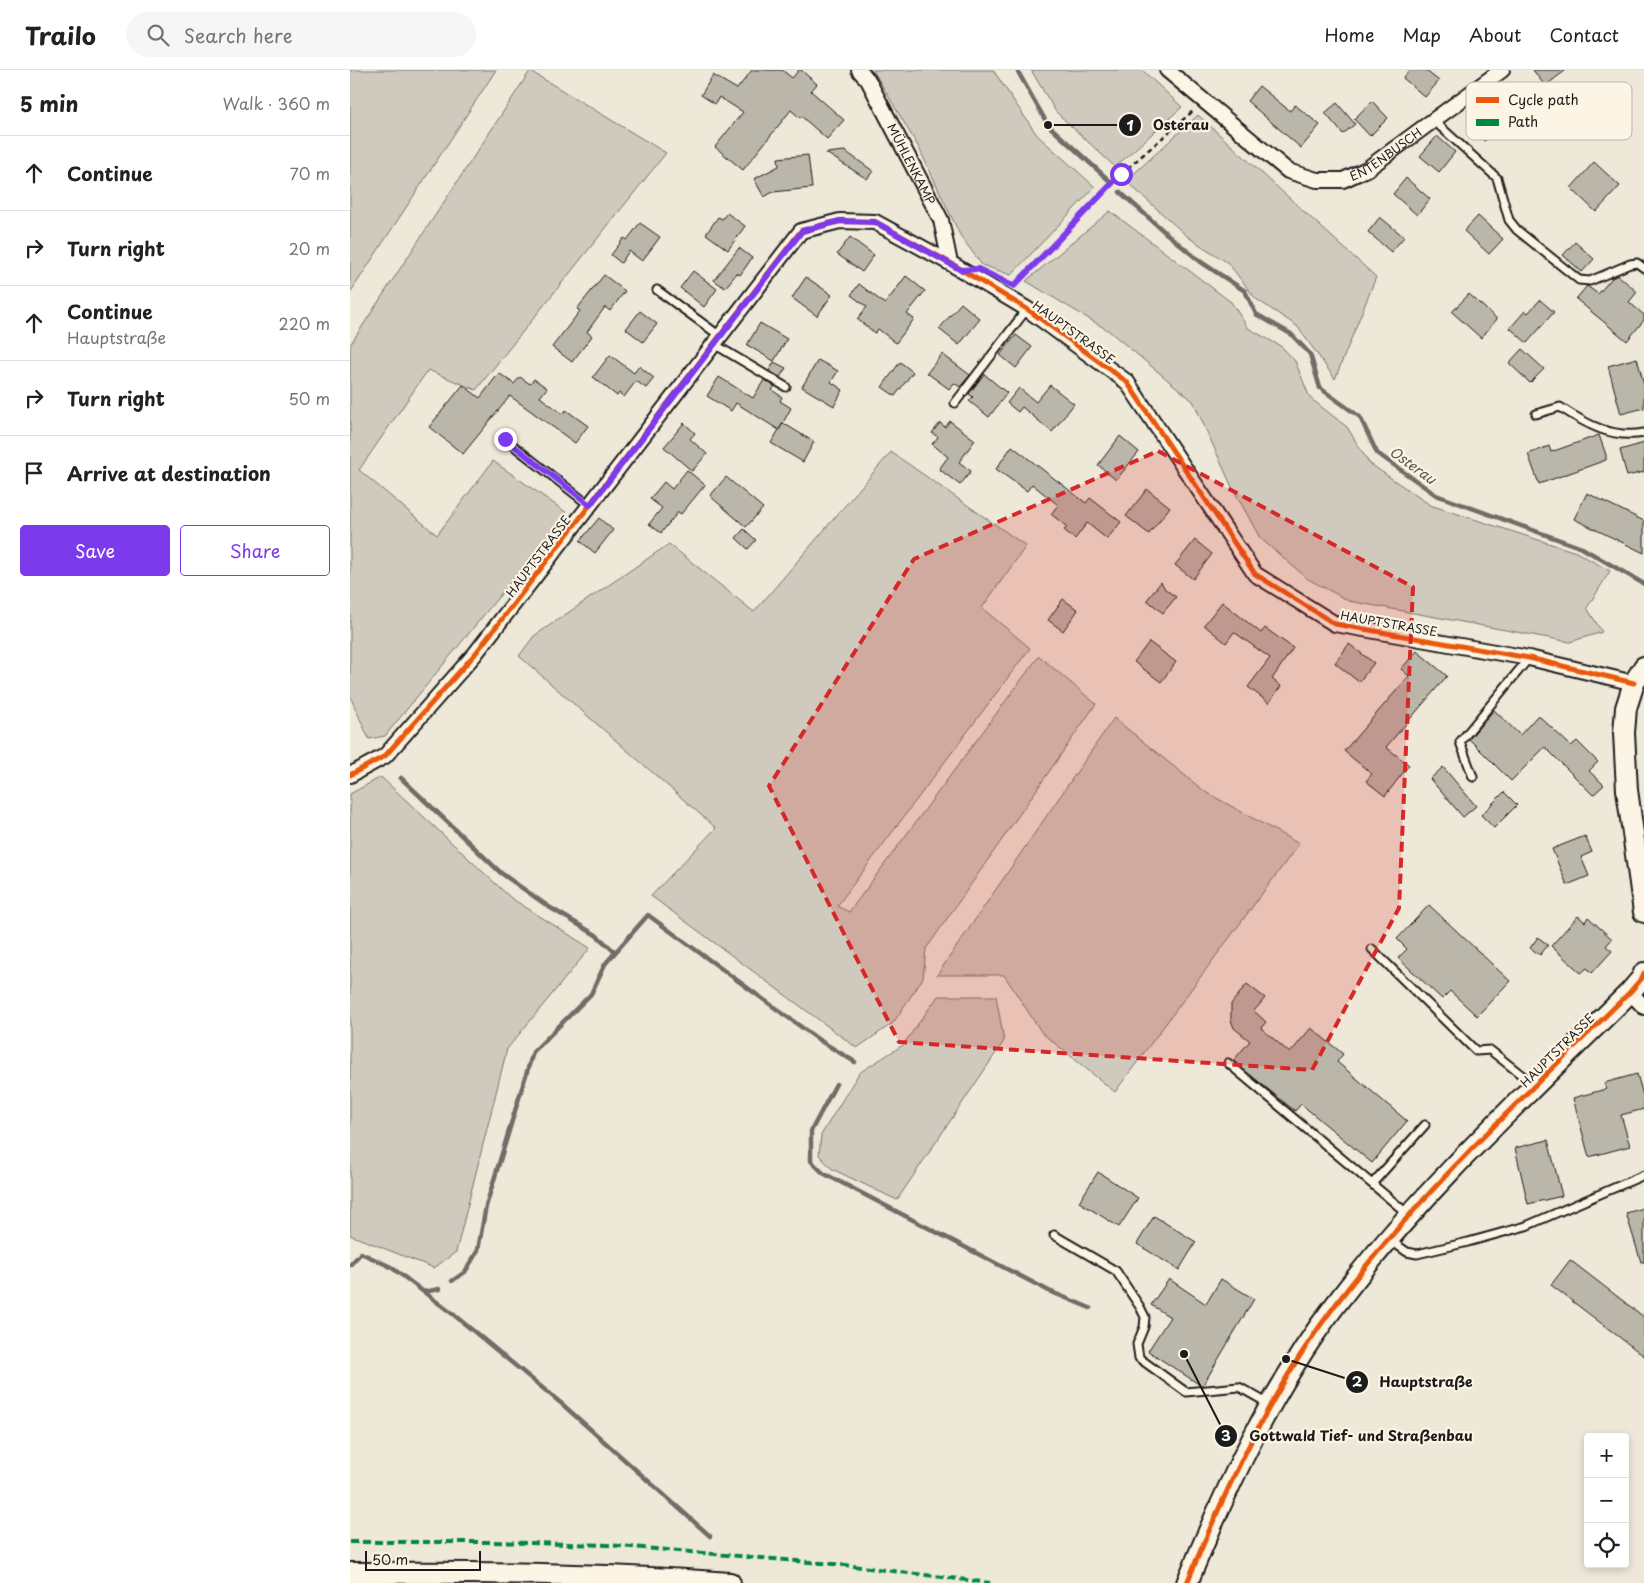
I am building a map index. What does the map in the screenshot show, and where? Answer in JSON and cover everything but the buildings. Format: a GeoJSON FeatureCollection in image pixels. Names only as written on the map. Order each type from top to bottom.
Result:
{"type":"FeatureCollection","features":[{"type":"Feature","properties":{"kind":"street","name":"MÜHLENKAMP"},"geometry":{"type":"LineString","coordinates":[[859,70],[868,80],[941,220],[950,263]]}},
{"type":"Feature","properties":{"kind":"street","name":"ENTENBUSCH"},"geometry":{"type":"LineString","coordinates":[[1167,70],[1288,171],[1317,180],[1343,180],[1367,169],[1466,96]]}},
{"type":"Feature","properties":{"kind":"street","name":"ENTENBUSCH"},"geometry":{"type":"LineString","coordinates":[[1485,82],[1502,70]]}},
{"type":"Feature","properties":{"kind":"street","name":"HAUPTSTRASSE"},"geometry":{"type":"LineString","coordinates":[[350,775],[385,756],[475,654],[802,231],[840,221],[875,222],[950,263],[1027,309],[1127,382],[1255,574],[1335,624],[1639,675],[1626,708],[1624,733],[1627,790],[1644,912]]}},
{"type":"Feature","properties":{"kind":"street","name":"HAUPTSTRASSE"},"geometry":{"type":"LineString","coordinates":[[1187,1583],[1208,1530],[1233,1476],[1295,1364],[1335,1305],[1409,1215],[1473,1147],[1630,992],[1644,973]]}},
{"type":"Feature","properties":{"kind":"street"},"geometry":{"type":"LineString","coordinates":[[1630,992],[1644,1006]]}},
{"type":"Feature","properties":{"kind":"street"},"geometry":{"type":"LineString","coordinates":[[350,1574],[471,1572],[670,1578],[730,1583]]}},
{"type":"Feature","properties":{"kind":"lane"},"geometry":{"type":"LineString","coordinates":[[1433,120],[1497,178],[1509,220],[1517,230],[1579,280],[1590,281],[1630,264],[1638,263],[1644,268]]}},
{"type":"Feature","properties":{"kind":"lane"},"geometry":{"type":"LineString","coordinates":[[657,290],[717,340],[786,387]]}},
{"type":"Feature","properties":{"kind":"lane"},"geometry":{"type":"LineString","coordinates":[[955,403],[1027,309]]}},
{"type":"Feature","properties":{"kind":"lane"},"geometry":{"type":"LineString","coordinates":[[1536,414],[1560,407],[1581,421],[1610,433],[1633,435],[1644,433]]}},
{"type":"Feature","properties":{"kind":"lane"},"geometry":{"type":"LineString","coordinates":[[505,439],[590,505]]}},
{"type":"Feature","properties":{"kind":"lane"},"geometry":{"type":"LineString","coordinates":[[1473,777],[1460,742],[1529,658]]}},
{"type":"Feature","properties":{"kind":"lane"},"geometry":{"type":"LineString","coordinates":[[1372,949],[1476,1051],[1490,1050],[1536,1086]]}},
{"type":"Feature","properties":{"kind":"lane"},"geometry":{"type":"LineString","coordinates":[[1228,1063],[1409,1215]]}},
{"type":"Feature","properties":{"kind":"lane"},"geometry":{"type":"LineString","coordinates":[[1372,1184],[1425,1125]]}},
{"type":"Feature","properties":{"kind":"lane"},"geometry":{"type":"LineString","coordinates":[[1388,1239],[1407,1252],[1417,1254],[1459,1244],[1526,1226],[1644,1175]]}},
{"type":"Feature","properties":{"kind":"lane"},"geometry":{"type":"LineString","coordinates":[[1054,1234],[1116,1271],[1145,1317],[1144,1327],[1137,1344],[1139,1358],[1186,1392],[1239,1387],[1271,1405]]}},
{"type":"Feature","properties":{"kind":"path"},"geometry":{"type":"LineString","coordinates":[[1014,286],[1121,174],[1204,102]]}},
{"type":"Feature","properties":{"kind":"highlighted area"},"geometry":{"type":"Polygon","coordinates":[[[1158,451],[1413,587],[1399,908],[1312,1070],[899,1042],[769,786],[914,559],[1158,451]]]}},
{"type":"Feature","properties":{"kind":"shaded area"},"geometry":{"type":"Polygon","coordinates":[[[350,70],[496,70],[350,293],[350,70]]]}},
{"type":"Feature","properties":{"kind":"shaded area"},"geometry":{"type":"Polygon","coordinates":[[[873,70],[993,70],[1037,135],[1095,187],[1011,275],[982,265],[960,235],[919,148],[873,70]]]}},
{"type":"Feature","properties":{"kind":"shaded area"},"geometry":{"type":"Polygon","coordinates":[[[1031,70],[1142,70],[1182,107],[1115,167],[1056,112],[1031,70]]]}},
{"type":"Feature","properties":{"kind":"shaded area"},"geometry":{"type":"Polygon","coordinates":[[[530,71],[666,153],[476,390],[428,370],[359,470],[437,535],[493,461],[567,513],[385,736],[369,739],[350,696],[350,345],[530,71]]]}},
{"type":"Feature","properties":{"kind":"shaded area"},"geometry":{"type":"Polygon","coordinates":[[[1198,115],[1376,277],[1335,379],[1297,326],[1256,299],[1228,263],[1188,237],[1126,181],[1198,115]]]}},
{"type":"Feature","properties":{"kind":"shaded area"},"geometry":{"type":"Polygon","coordinates":[[[1110,211],[1231,302],[1248,328],[1282,347],[1295,361],[1310,398],[1347,427],[1369,463],[1430,505],[1576,552],[1610,571],[1587,608],[1602,632],[1570,642],[1349,601],[1308,579],[1260,538],[1231,485],[1193,401],[1109,331],[1026,281],[1110,211]]]}},
{"type":"Feature","properties":{"kind":"shaded area"},"geometry":{"type":"Polygon","coordinates":[[[891,452],[1026,546],[982,608],[1030,648],[837,906],[849,912],[1039,656],[1096,704],[926,949],[923,978],[893,1023],[857,1048],[651,896],[716,828],[519,656],[534,636],[669,544],[754,612],[891,452]]]}},
{"type":"Feature","properties":{"kind":"shaded area"},"geometry":{"type":"Polygon","coordinates":[[[1114,718],[1204,791],[1299,844],[1115,1092],[1042,1033],[1004,975],[937,975],[1114,718]]]}},
{"type":"Feature","properties":{"kind":"shaded area"},"geometry":{"type":"Polygon","coordinates":[[[381,777],[511,898],[590,948],[507,1049],[456,1252],[434,1268],[350,1235],[350,794],[381,777]]]}},
{"type":"Feature","properties":{"kind":"shaded area"},"geometry":{"type":"Polygon","coordinates":[[[938,996],[996,996],[1004,1041],[897,1200],[832,1169],[819,1155],[821,1135],[859,1073],[903,1045],[938,996]]]}},
{"type":"Feature","properties":{"kind":"waterway","name":"Osterau"},"geometry":{"type":"LineString","coordinates":[[1017,70],[1048,125],[1112,183]]}},
{"type":"Feature","properties":{"kind":"waterway","name":"Osterau"},"geometry":{"type":"LineString","coordinates":[[1120,192],[1201,262],[1245,291],[1256,314],[1291,334],[1310,354],[1320,388],[1360,417],[1377,453],[1436,495],[1582,548],[1644,584]]}},
{"type":"Feature","properties":{"kind":"waterway"},"geometry":{"type":"LineString","coordinates":[[401,778],[501,873],[549,907],[596,935],[615,952]]}},
{"type":"Feature","properties":{"kind":"waterway"},"geometry":{"type":"LineString","coordinates":[[452,1281],[465,1272],[478,1250],[486,1206],[533,1052],[591,994],[605,964],[648,915],[819,1040],[855,1062]]}},
{"type":"Feature","properties":{"kind":"waterway"},"geometry":{"type":"LineString","coordinates":[[836,1084],[811,1131],[811,1161],[823,1173],[1049,1291],[1090,1308]]}},
{"type":"Feature","properties":{"kind":"waterway"},"geometry":{"type":"LineString","coordinates":[[350,1265],[361,1253],[391,1267],[454,1315],[562,1404],[710,1536]]}},
{"type":"Feature","properties":{"kind":"waterway"},"geometry":{"type":"LineString","coordinates":[[424,1292],[439,1289]]}},
{"type":"Feature","properties":{"kind":"marked path"},"geometry":{"type":"LineString","coordinates":[[350,1542],[491,1542],[607,1545],[845,1565],[990,1583]]}},
{"type":"Feature","properties":{"kind":"cycle path"},"geometry":{"type":"LineString","coordinates":[[350,775],[385,756],[475,654],[801,231],[840,221],[875,222],[950,263],[1027,309],[1127,382],[1255,574],[1335,624],[1529,658],[1634,683]]}},
{"type":"Feature","properties":{"kind":"cycle path"},"geometry":{"type":"LineString","coordinates":[[1187,1583],[1218,1510],[1271,1404],[1291,1369],[1336,1304],[1369,1262],[1440,1182],[1630,992],[1644,973]]}},
{"type":"Feature","properties":{"kind":"place","name":"Osterau"},"geometry":{"type":"Point","coordinates":[1048,125]}},
{"type":"Feature","properties":{"kind":"place","name":"Gottwald Tief- und Straßenbau"},"geometry":{"type":"Point","coordinates":[1184,1354]}},
{"type":"Feature","properties":{"kind":"place","name":"Hauptstraße"},"geometry":{"type":"Point","coordinates":[1286,1359]}},
{"type":"Feature","properties":{"kind":"route"},"geometry":{"type":"LineString","coordinates":[[505,439],[590,505],[802,231],[840,221],[875,222],[961,270],[978,269],[1014,286],[1121,174]]}}]}
